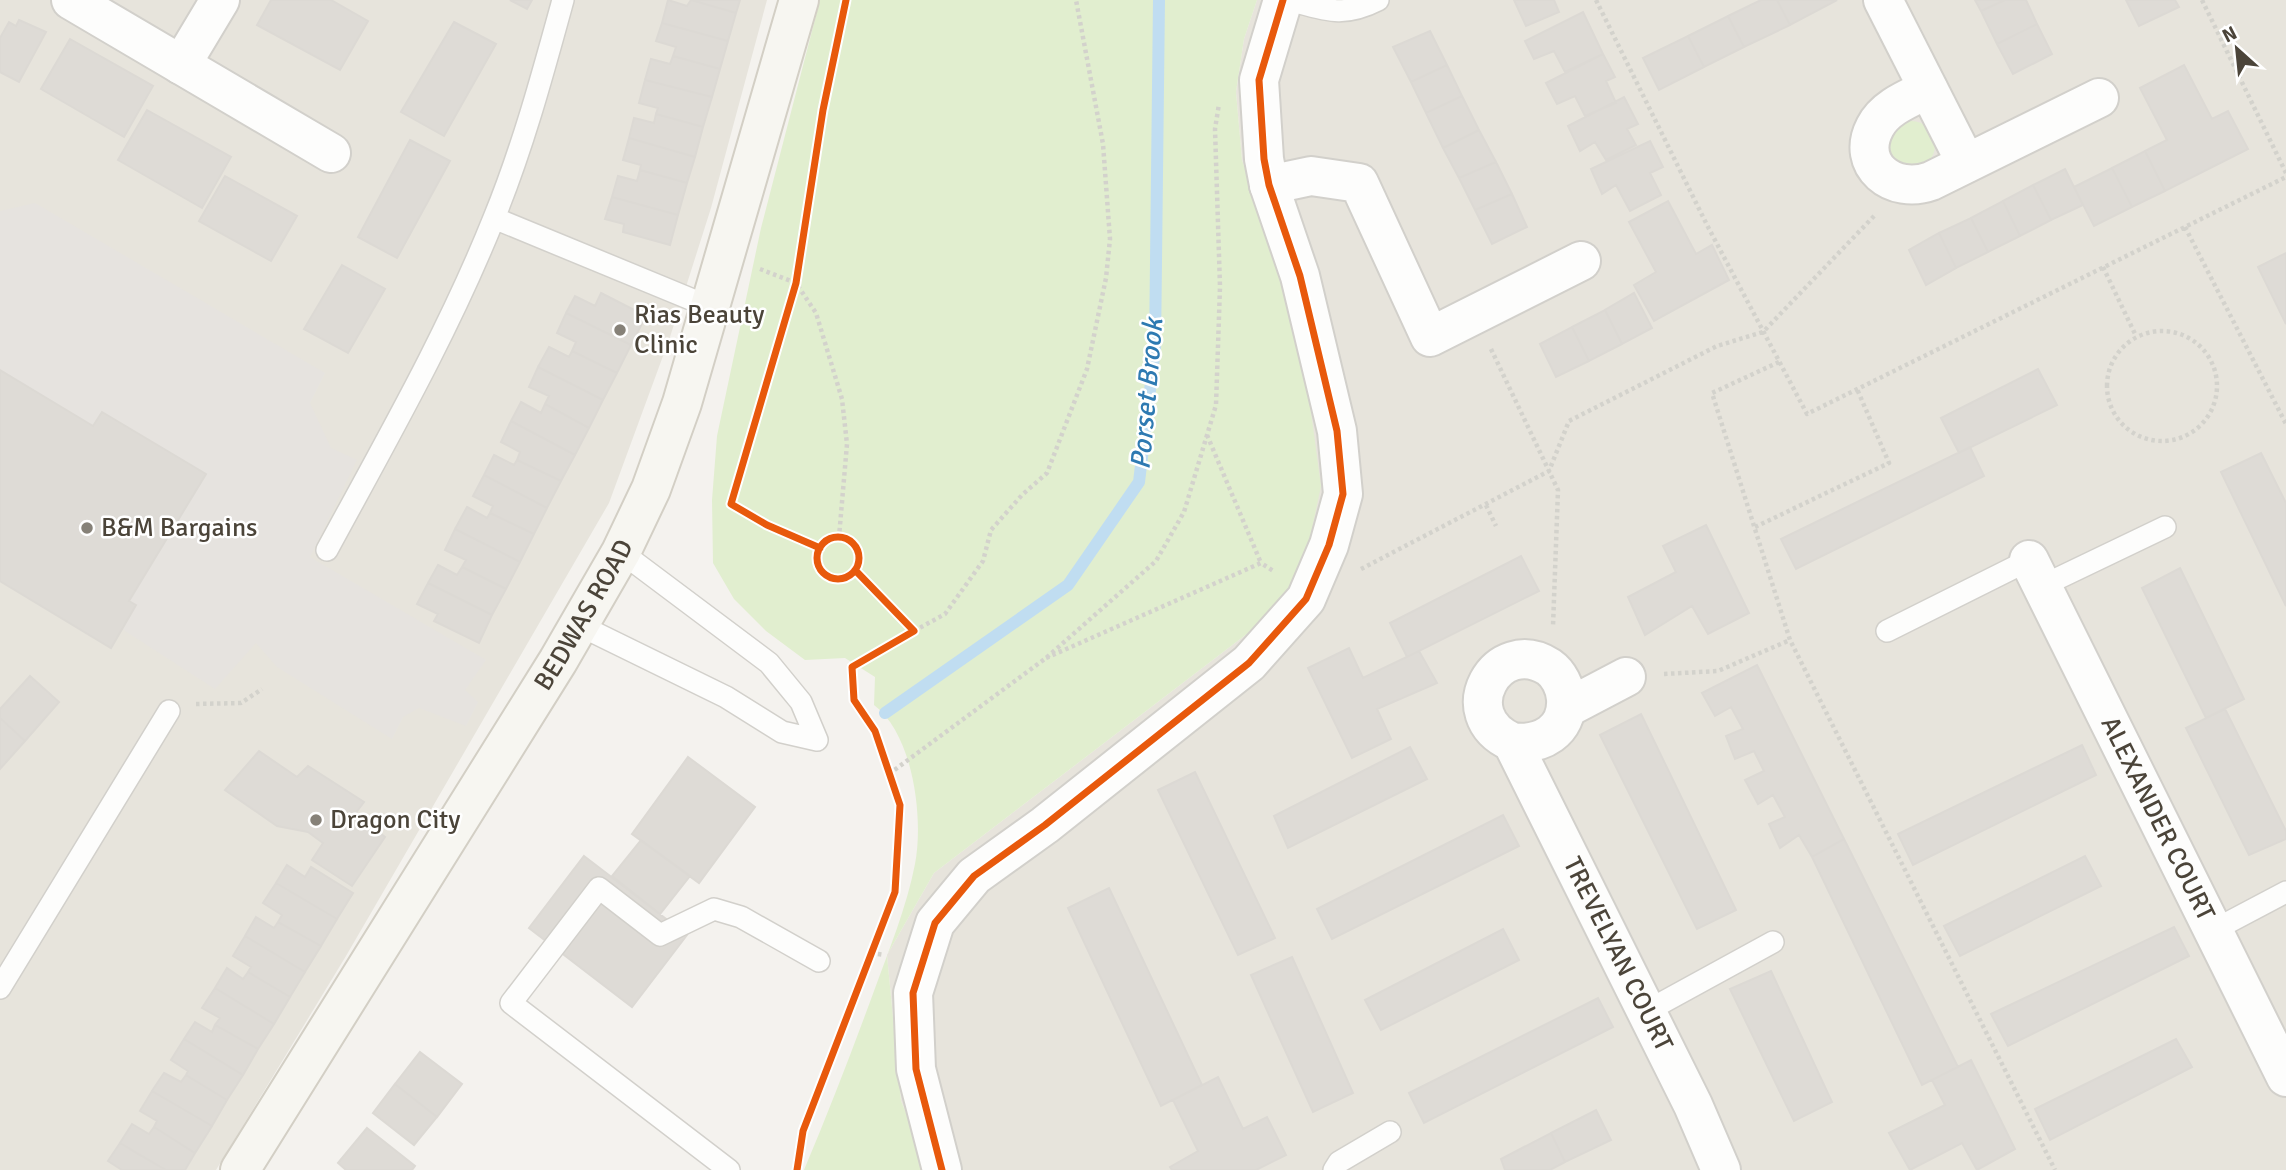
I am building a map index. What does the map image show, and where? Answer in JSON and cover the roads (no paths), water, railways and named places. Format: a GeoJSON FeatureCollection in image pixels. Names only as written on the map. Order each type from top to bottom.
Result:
{"type":"FeatureCollection","features":[{"type":"Feature","properties":{"kind":"main road","name":"BEDWAS ROAD"},"geometry":{"type":"LineString","coordinates":[[240,1170],[343,1010],[621,552],[650,489],[677,415],[726,256],[799,0]]}},
{"type":"Feature","properties":{"kind":"street"},"geometry":{"type":"LineString","coordinates":[[71,0],[331,153]]}},
{"type":"Feature","properties":{"kind":"street"},"geometry":{"type":"LineString","coordinates":[[181,65],[220,0]]}},
{"type":"Feature","properties":{"kind":"street"},"geometry":{"type":"LineString","coordinates":[[942,1170],[916,1069],[913,993],[935,923],[974,876],[1045,825],[1250,663],[1308,594],[1329,545],[1343,494],[1337,431],[1300,276],[1269,185],[1264,159],[1259,80],[1283,0]]}},
{"type":"Feature","properties":{"kind":"street"},"geometry":{"type":"LineString","coordinates":[[1883,0],[1966,163]]}},
{"type":"Feature","properties":{"kind":"street"},"geometry":{"type":"LineString","coordinates":[[1928,89],[1884,114],[1875,126],[1869,143],[1879,171],[1889,181],[1902,186],[1916,187],[2099,98]]}},
{"type":"Feature","properties":{"kind":"street"},"geometry":{"type":"LineString","coordinates":[[1269,185],[1311,176],[1359,183],[1430,337],[1581,261]]}},
{"type":"Feature","properties":{"kind":"street","name":"ALEXANDER COURT"},"geometry":{"type":"LineString","coordinates":[[2036,573],[2286,1077]]}},
{"type":"Feature","properties":{"kind":"street","name":"TREVELYAN COURT"},"geometry":{"type":"LineString","coordinates":[[1567,708],[1561,680],[1551,669],[1538,662],[1511,661],[1499,668],[1484,689],[1482,702],[1490,727],[1513,742],[1647,1010],[1721,1170]]}},
{"type":"Feature","properties":{"kind":"street"},"geometry":{"type":"LineString","coordinates":[[1513,742],[1540,741],[1553,733],[1562,722],[1567,708],[1626,677]]}},
{"type":"Feature","properties":{"kind":"lane"},"geometry":{"type":"LineString","coordinates":[[327,550],[420,379],[494,218],[531,114],[564,0]]}},
{"type":"Feature","properties":{"kind":"lane"},"geometry":{"type":"LineString","coordinates":[[1289,0],[1332,12],[1355,12],[1378,0]]}},
{"type":"Feature","properties":{"kind":"lane"},"geometry":{"type":"LineString","coordinates":[[494,218],[710,307]]}},
{"type":"Feature","properties":{"kind":"lane"},"geometry":{"type":"LineString","coordinates":[[1887,631],[2036,573],[2165,527]]}},
{"type":"Feature","properties":{"kind":"lane"},"geometry":{"type":"LineString","coordinates":[[579,625],[726,697],[782,732],[817,740],[801,702],[769,663],[621,552]]}},
{"type":"Feature","properties":{"kind":"lane"},"geometry":{"type":"LineString","coordinates":[[0,988],[169,711]]}},
{"type":"Feature","properties":{"kind":"lane"},"geometry":{"type":"LineString","coordinates":[[729,1170],[512,1003],[599,888],[660,935],[714,909],[741,917],[819,961]]}},
{"type":"Feature","properties":{"kind":"lane"},"geometry":{"type":"LineString","coordinates":[[2214,930],[2286,892]]}},
{"type":"Feature","properties":{"kind":"lane"},"geometry":{"type":"LineString","coordinates":[[1647,1010],[1773,942]]}},
{"type":"Feature","properties":{"kind":"lane"},"geometry":{"type":"LineString","coordinates":[[1334,1170],[1339,1162],[1390,1132]]}},
{"type":"Feature","properties":{"kind":"waterway","name":"Porset Brook"},"geometry":{"type":"LineString","coordinates":[[885,713],[1068,585],[1139,482],[1155,349],[1159,0]]}},
{"type":"Feature","properties":{"kind":"place","name":"Rias Beauty Clinic"},"geometry":{"type":"Point","coordinates":[620,330]}},
{"type":"Feature","properties":{"kind":"place","name":"B&M Bargains"},"geometry":{"type":"Point","coordinates":[87,528]}},
{"type":"Feature","properties":{"kind":"place","name":"Dragon City"},"geometry":{"type":"Point","coordinates":[316,820]}}]}
